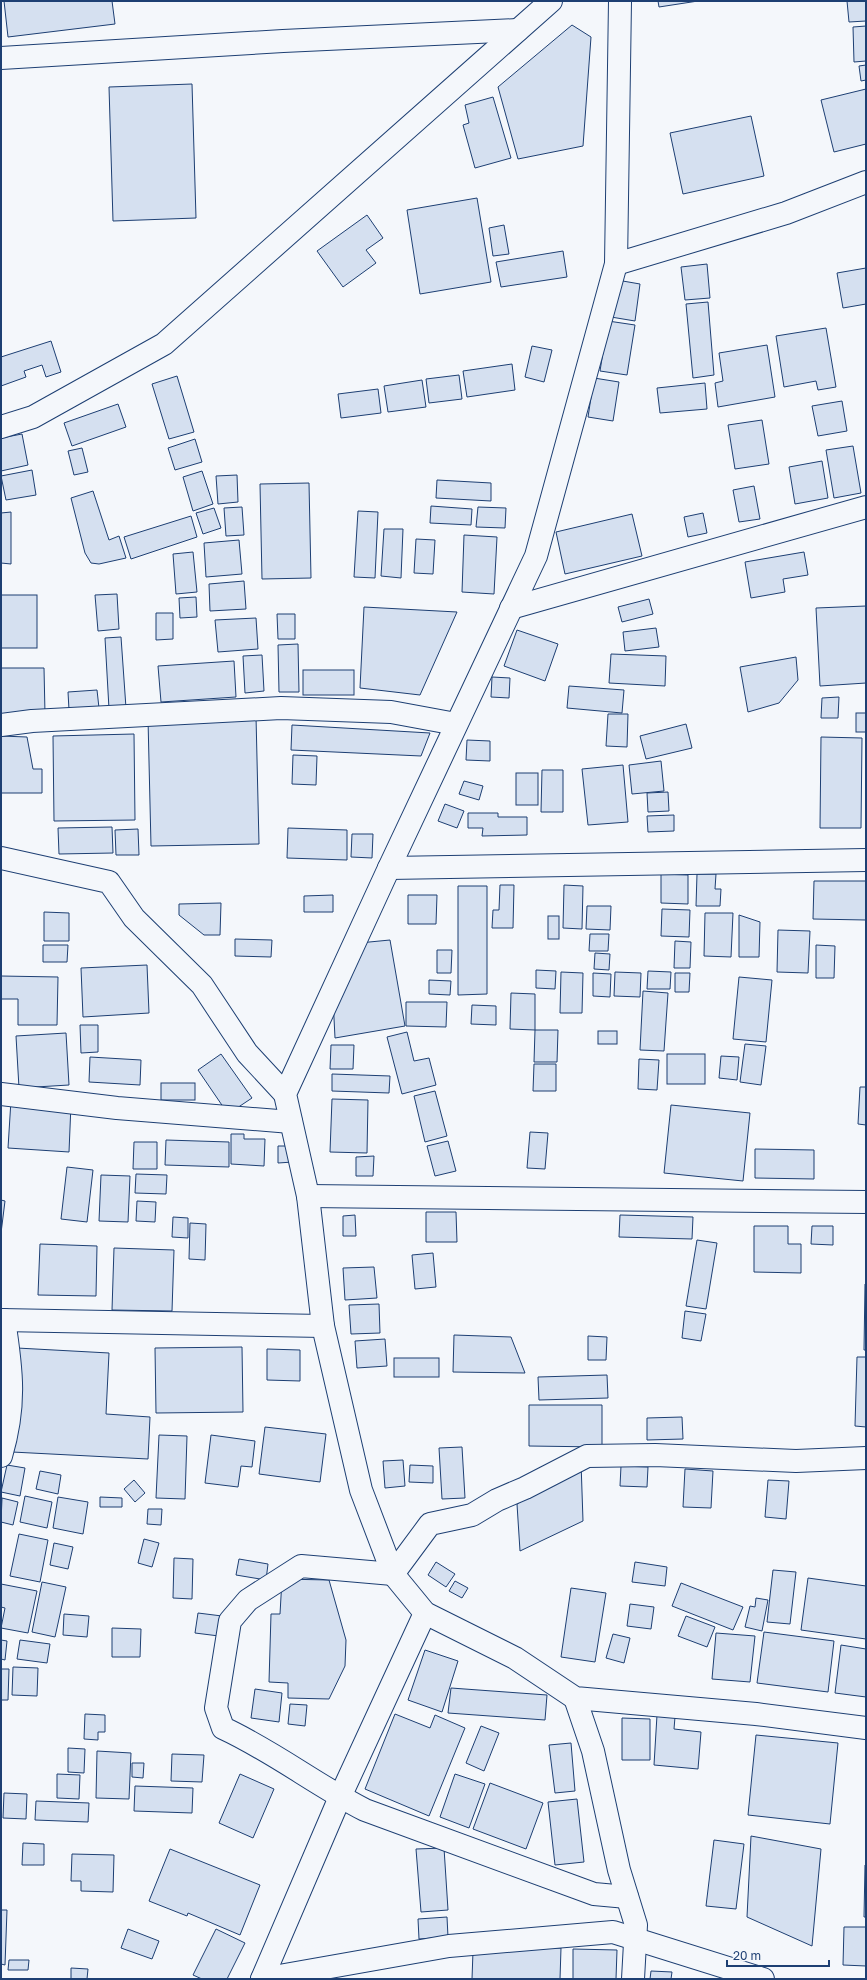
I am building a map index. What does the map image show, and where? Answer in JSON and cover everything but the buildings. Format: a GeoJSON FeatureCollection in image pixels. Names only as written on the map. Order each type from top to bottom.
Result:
{"type":"FeatureCollection","features":[{"type":"Feature","properties":{"kind":"street"},"geometry":{"type":"LineString","coordinates":[[1,427],[33,417],[164,344],[551,1]]}},
{"type":"Feature","properties":{"kind":"street"},"geometry":{"type":"LineString","coordinates":[[286,1094],[389,868],[536,556],[616,264],[620,1]]}},
{"type":"Feature","properties":{"kind":"street"},"geometry":{"type":"LineString","coordinates":[[1,58],[283,41],[518,30]]}},
{"type":"Feature","properties":{"kind":"street"},"geometry":{"type":"LineString","coordinates":[[616,264],[786,212],[866,182]]}},
{"type":"Feature","properties":{"kind":"street"},"geometry":{"type":"LineString","coordinates":[[511,608],[866,507]]}},
{"type":"Feature","properties":{"kind":"street"},"geometry":{"type":"LineString","coordinates":[[1,725],[32,721],[281,708],[392,712],[456,724]]}},
{"type":"Feature","properties":{"kind":"street"},"geometry":{"type":"LineString","coordinates":[[1,858],[109,882],[134,918],[202,985],[247,1053],[286,1094],[308,1196],[323,1326],[361,1490],[393,1574],[425,1613],[515,1658],[575,1698],[756,1714],[866,1728]]}},
{"type":"Feature","properties":{"kind":"street"},"geometry":{"type":"LineString","coordinates":[[389,868],[866,860]]}},
{"type":"Feature","properties":{"kind":"street"},"geometry":{"type":"LineString","coordinates":[[1,1094],[117,1108],[291,1122]]}},
{"type":"Feature","properties":{"kind":"street"},"geometry":{"type":"LineString","coordinates":[[308,1196],[866,1202]]}},
{"type":"Feature","properties":{"kind":"street"},"geometry":{"type":"LineString","coordinates":[[1,1456],[9,1430],[12,1392],[10,1362],[2,1320],[323,1326]]}},
{"type":"Feature","properties":{"kind":"street"},"geometry":{"type":"LineString","coordinates":[[393,1574],[430,1524],[472,1515],[497,1500],[525,1488],[587,1456],[655,1455],[796,1461],[866,1458]]}},
{"type":"Feature","properties":{"kind":"street"},"geometry":{"type":"LineString","coordinates":[[393,1574],[300,1566],[248,1600],[230,1621],[216,1708],[223,1728],[254,1743],[340,1797],[365,1810],[594,1894],[628,1897]]}},
{"type":"Feature","properties":{"kind":"street"},"geometry":{"type":"LineString","coordinates":[[262,1979],[340,1797],[425,1613]]}},
{"type":"Feature","properties":{"kind":"street"},"geometry":{"type":"LineString","coordinates":[[575,1698],[592,1751],[609,1827],[636,1925],[633,1979]]}},
{"type":"Feature","properties":{"kind":"street"},"geometry":{"type":"LineString","coordinates":[[262,1979],[450,1946],[613,1932],[763,1979]]}}]}
